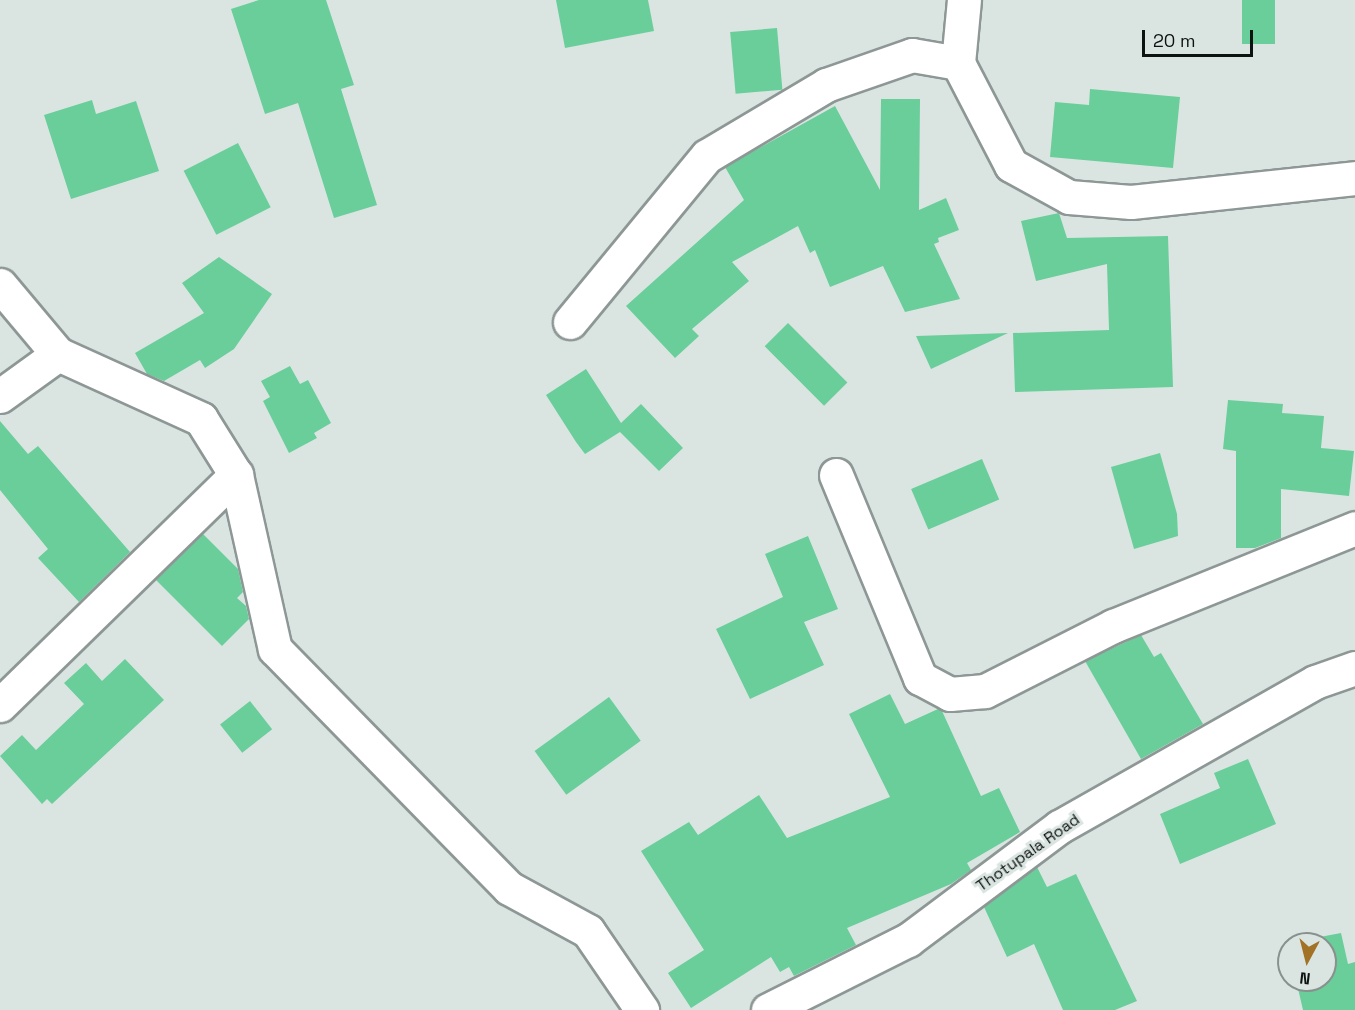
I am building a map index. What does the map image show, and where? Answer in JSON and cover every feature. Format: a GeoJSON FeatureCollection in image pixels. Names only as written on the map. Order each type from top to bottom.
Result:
{"type":"FeatureCollection","features":[{"type":"Feature","properties":{"kind":"street"},"geometry":{"type":"LineString","coordinates":[[964,0],[958,63],[1011,165],[1069,197],[1131,202],[1355,178]]}},
{"type":"Feature","properties":{"kind":"street"},"geometry":{"type":"LineString","coordinates":[[570,322],[707,156],[826,85],[912,55],[958,63]]}},
{"type":"Feature","properties":{"kind":"street"},"geometry":{"type":"LineString","coordinates":[[0,285],[58,354],[201,419],[236,475],[275,649],[509,888],[588,931],[642,1010]]}},
{"type":"Feature","properties":{"kind":"street"},"geometry":{"type":"LineString","coordinates":[[0,396],[58,354]]}},
{"type":"Feature","properties":{"kind":"street"},"geometry":{"type":"LineString","coordinates":[[836,474],[920,678],[950,694],[985,691],[1113,626],[1355,528]]}},
{"type":"Feature","properties":{"kind":"street"},"geometry":{"type":"LineString","coordinates":[[0,705],[236,475]]}},
{"type":"Feature","properties":{"kind":"street","name":"Thotupala Road"},"geometry":{"type":"LineString","coordinates":[[768,1010],[908,940],[1059,827],[1315,682],[1355,668]]}},
{"type":"Feature","properties":{"kind":"building"},"geometry":{"type":"Polygon","coordinates":[[[259,0],[326,0],[354,85],[341,89],[377,205],[334,218],[298,103],[265,114],[231,9],[259,0]]]}},
{"type":"Feature","properties":{"kind":"building"},"geometry":{"type":"Polygon","coordinates":[[[556,0],[648,0],[654,31],[565,48],[556,0]]]}},
{"type":"Feature","properties":{"kind":"building"},"geometry":{"type":"Polygon","coordinates":[[[1242,0],[1275,0],[1275,44],[1242,44],[1242,0]]]}},
{"type":"Feature","properties":{"kind":"building"},"geometry":{"type":"Polygon","coordinates":[[[777,28],[782,90],[736,94],[730,32],[777,28]]]}},
{"type":"Feature","properties":{"kind":"building"},"geometry":{"type":"Polygon","coordinates":[[[1090,89],[1180,97],[1173,168],[1050,157],[1055,102],[1089,105],[1090,89]]]}},
{"type":"Feature","properties":{"kind":"building"},"geometry":{"type":"Polygon","coordinates":[[[881,99],[920,99],[919,210],[946,198],[959,230],[938,238],[939,242],[934,244],[960,299],[905,312],[883,266],[830,287],[815,250],[810,253],[798,226],[732,262],[749,281],[692,329],[699,336],[675,358],[626,306],[744,200],[725,167],[835,106],[880,190],[881,99]]]}},
{"type":"Feature","properties":{"kind":"building"},"geometry":{"type":"Polygon","coordinates":[[[92,100],[96,114],[136,101],[159,171],[71,199],[44,115],[92,100]]]}},
{"type":"Feature","properties":{"kind":"building"},"geometry":{"type":"Polygon","coordinates":[[[238,143],[271,207],[216,235],[184,171],[238,143]]]}},
{"type":"Feature","properties":{"kind":"building"},"geometry":{"type":"Polygon","coordinates":[[[1059,213],[1067,238],[1168,236],[1173,387],[1015,392],[1013,333],[1109,330],[1107,264],[1036,281],[1021,221],[1059,213]]]}},
{"type":"Feature","properties":{"kind":"building"},"geometry":{"type":"Polygon","coordinates":[[[219,257],[272,294],[234,349],[205,368],[200,360],[164,381],[147,374],[135,353],[204,313],[182,283],[219,257]]]}},
{"type":"Feature","properties":{"kind":"building"},"geometry":{"type":"Polygon","coordinates":[[[788,323],[847,382],[824,406],[765,346],[788,323]]]}},
{"type":"Feature","properties":{"kind":"building"},"geometry":{"type":"Polygon","coordinates":[[[1008,333],[931,369],[916,336],[1008,333]]]}},
{"type":"Feature","properties":{"kind":"building"},"geometry":{"type":"Polygon","coordinates":[[[290,366],[300,384],[308,380],[331,423],[314,433],[317,438],[289,453],[263,401],[270,397],[261,381],[290,366]]]}},
{"type":"Feature","properties":{"kind":"building"},"geometry":{"type":"Polygon","coordinates":[[[586,369],[621,423],[641,404],[683,448],[659,471],[620,432],[585,454],[576,442],[546,395],[586,369]]]}},
{"type":"Feature","properties":{"kind":"building"},"geometry":{"type":"Polygon","coordinates":[[[1228,400],[1283,404],[1282,413],[1324,416],[1321,448],[1354,451],[1349,496],[1281,489],[1281,538],[1255,548],[1236,548],[1236,451],[1223,449],[1228,400]]]}},
{"type":"Feature","properties":{"kind":"building"},"geometry":{"type":"Polygon","coordinates":[[[0,421],[28,454],[38,446],[130,552],[79,602],[38,558],[48,549],[0,490],[0,421]]]}},
{"type":"Feature","properties":{"kind":"building"},"geometry":{"type":"Polygon","coordinates":[[[1160,453],[1177,514],[1178,536],[1134,549],[1111,467],[1160,453]]]}},
{"type":"Feature","properties":{"kind":"building"},"geometry":{"type":"Polygon","coordinates":[[[982,459],[999,500],[928,530],[911,489],[982,459]]]}},
{"type":"Feature","properties":{"kind":"building"},"geometry":{"type":"Polygon","coordinates":[[[203,534],[238,569],[243,592],[237,598],[246,606],[249,619],[222,646],[156,580],[203,534]]]}},
{"type":"Feature","properties":{"kind":"building"},"geometry":{"type":"Polygon","coordinates":[[[808,536],[838,609],[804,622],[824,665],[750,699],[716,629],[783,597],[765,554],[808,536]]]}},
{"type":"Feature","properties":{"kind":"building"},"geometry":{"type":"Polygon","coordinates":[[[1141,635],[1154,657],[1161,653],[1203,724],[1141,759],[1085,661],[1141,635]]]}},
{"type":"Feature","properties":{"kind":"building"},"geometry":{"type":"Polygon","coordinates":[[[125,659],[164,700],[52,804],[47,799],[42,804],[0,756],[22,735],[36,750],[84,704],[64,683],[86,663],[102,681],[125,659]]]}},
{"type":"Feature","properties":{"kind":"building"},"geometry":{"type":"Polygon","coordinates":[[[890,694],[905,724],[938,709],[942,711],[981,796],[999,788],[1020,832],[967,863],[971,870],[951,884],[847,928],[856,945],[794,976],[789,967],[780,972],[771,957],[691,1008],[668,973],[704,950],[641,851],[689,822],[698,835],[759,795],[787,838],[890,797],[849,714],[890,694]]]}},
{"type":"Feature","properties":{"kind":"building"},"geometry":{"type":"Polygon","coordinates":[[[609,697],[641,741],[566,795],[535,751],[609,697]]]}},
{"type":"Feature","properties":{"kind":"building"},"geometry":{"type":"Polygon","coordinates":[[[250,701],[272,729],[242,753],[220,724],[250,701]]]}},
{"type":"Feature","properties":{"kind":"building"},"geometry":{"type":"Polygon","coordinates":[[[1248,759],[1276,824],[1180,864],[1160,814],[1220,788],[1214,773],[1248,759]]]}},
{"type":"Feature","properties":{"kind":"building"},"geometry":{"type":"Polygon","coordinates":[[[1037,867],[1047,887],[1076,874],[1137,1001],[1115,1010],[1063,1010],[1034,944],[1007,957],[984,907],[1037,867]]]}},
{"type":"Feature","properties":{"kind":"building"},"geometry":{"type":"Polygon","coordinates":[[[1341,933],[1348,964],[1355,962],[1355,1010],[1303,1010],[1299,992],[1337,992],[1337,934],[1341,933]]]}}]}
